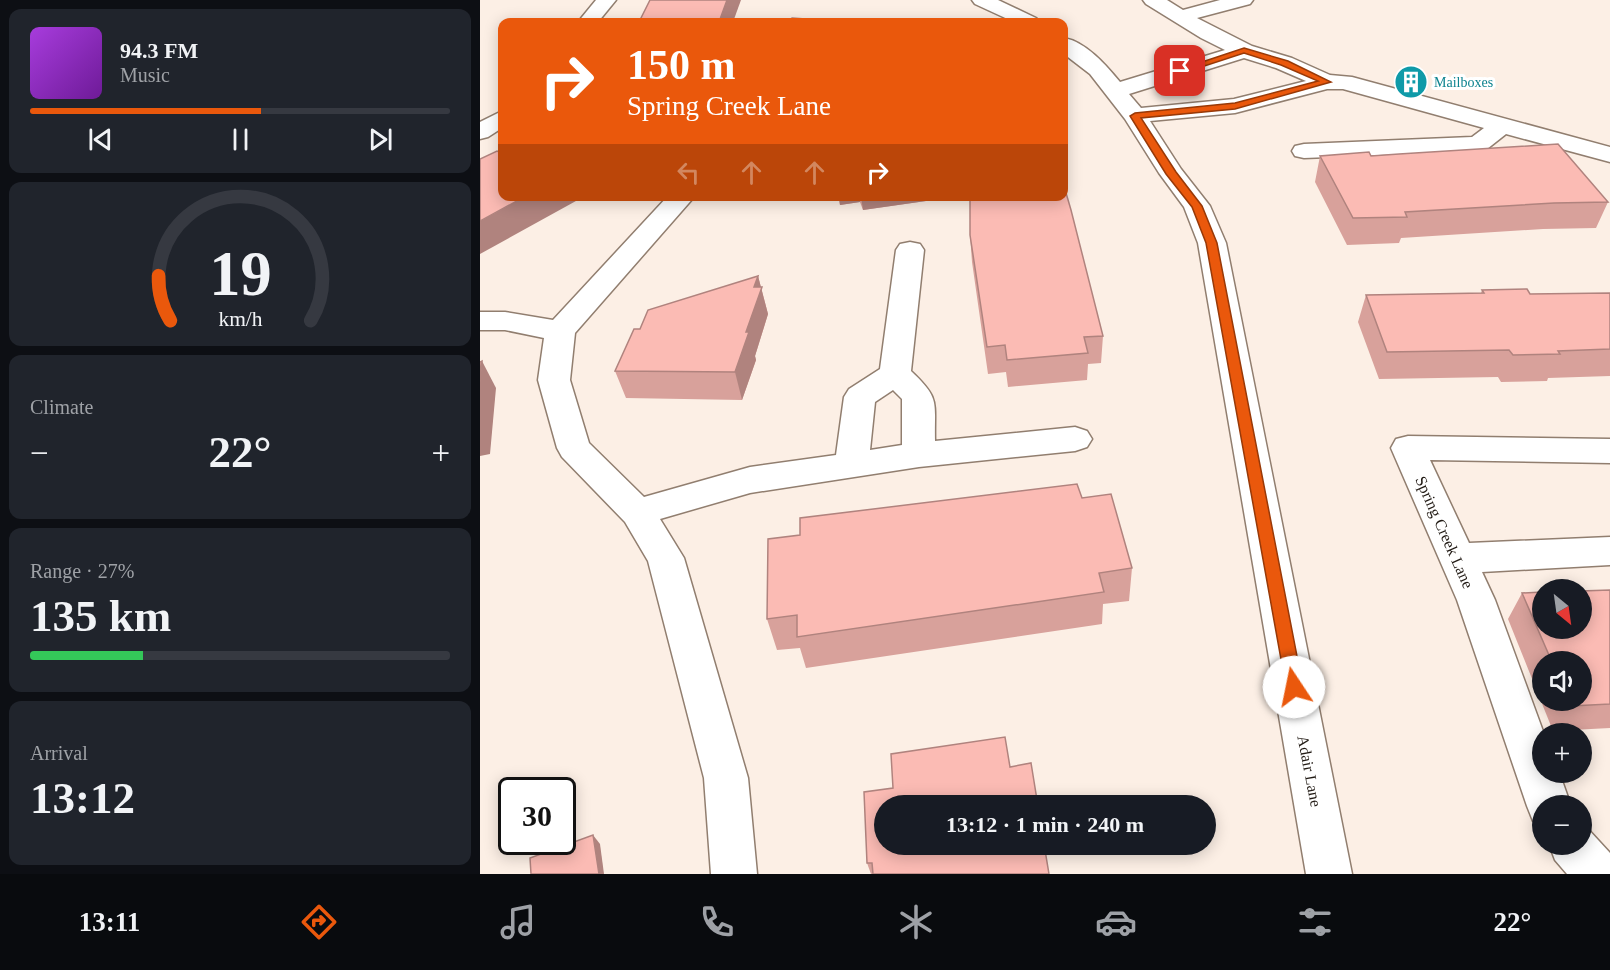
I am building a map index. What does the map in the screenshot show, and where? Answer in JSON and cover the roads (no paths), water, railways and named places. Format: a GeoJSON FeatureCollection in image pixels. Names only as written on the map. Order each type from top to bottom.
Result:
{"type":"FeatureCollection","features":[{"type":"Feature","properties":{"kind":"street"},"geometry":{"type":"LineString","coordinates":[[591,18],[606,0]]}},
{"type":"Feature","properties":{"kind":"street"},"geometry":{"type":"LineString","coordinates":[[982,0],[1020,18]]}},
{"type":"Feature","properties":{"kind":"street"},"geometry":{"type":"LineString","coordinates":[[1153,0],[1208,34],[1244,51],[1284,63],[1327,82]]}},
{"type":"Feature","properties":{"kind":"street"},"geometry":{"type":"LineString","coordinates":[[1182,16],[1243,0]]}},
{"type":"Feature","properties":{"kind":"street","name":"Adair Lane"},"geometry":{"type":"LineString","coordinates":[[1068,47],[1098,69],[1125,103],[1172,174],[1197,206],[1212,243],[1329,874]]}},
{"type":"Feature","properties":{"kind":"street"},"geometry":{"type":"LineString","coordinates":[[1125,103],[1244,51]]}},
{"type":"Feature","properties":{"kind":"street"},"geometry":{"type":"LineString","coordinates":[[1125,103],[1235,106],[1327,82],[1344,82],[1500,127],[1610,155]]}},
{"type":"Feature","properties":{"kind":"street"},"geometry":{"type":"LineString","coordinates":[[480,132],[498,121]]}},
{"type":"Feature","properties":{"kind":"street"},"geometry":{"type":"LineString","coordinates":[[1305,151],[1478,144],[1500,127]]}},
{"type":"Feature","properties":{"kind":"street"},"geometry":{"type":"LineString","coordinates":[[679,201],[560,332],[554,380],[574,448],[637,512],[666,558],[726,778],[734,874]]}},
{"type":"Feature","properties":{"kind":"street"},"geometry":{"type":"LineString","coordinates":[[895,374],[910,250]]}},
{"type":"Feature","properties":{"kind":"street"},"geometry":{"type":"LineString","coordinates":[[480,321],[505,321],[560,332]]}},
{"type":"Feature","properties":{"kind":"street"},"geometry":{"type":"LineString","coordinates":[[895,374],[918,396],[919,454]]}},
{"type":"Feature","properties":{"kind":"street"},"geometry":{"type":"LineString","coordinates":[[852,464],[860,396],[895,374]]}},
{"type":"Feature","properties":{"kind":"street"},"geometry":{"type":"LineString","coordinates":[[637,512],[750,480],[919,454],[1075,439]]}},
{"type":"Feature","properties":{"kind":"street","name":"Spring Creek Lane"},"geometry":{"type":"LineString","coordinates":[[1545,795],[1476,600],[1408,448],[1610,451]]}},
{"type":"Feature","properties":{"kind":"street"},"geometry":{"type":"LineString","coordinates":[[1457,558],[1610,551]]}},
{"type":"Feature","properties":{"kind":"street"},"geometry":{"type":"LineString","coordinates":[[1581,855],[1598,874]]}},
{"type":"Feature","properties":{"kind":"place","name":"Mailboxes"},"geometry":{"type":"Point","coordinates":[1411,82]}}]}
